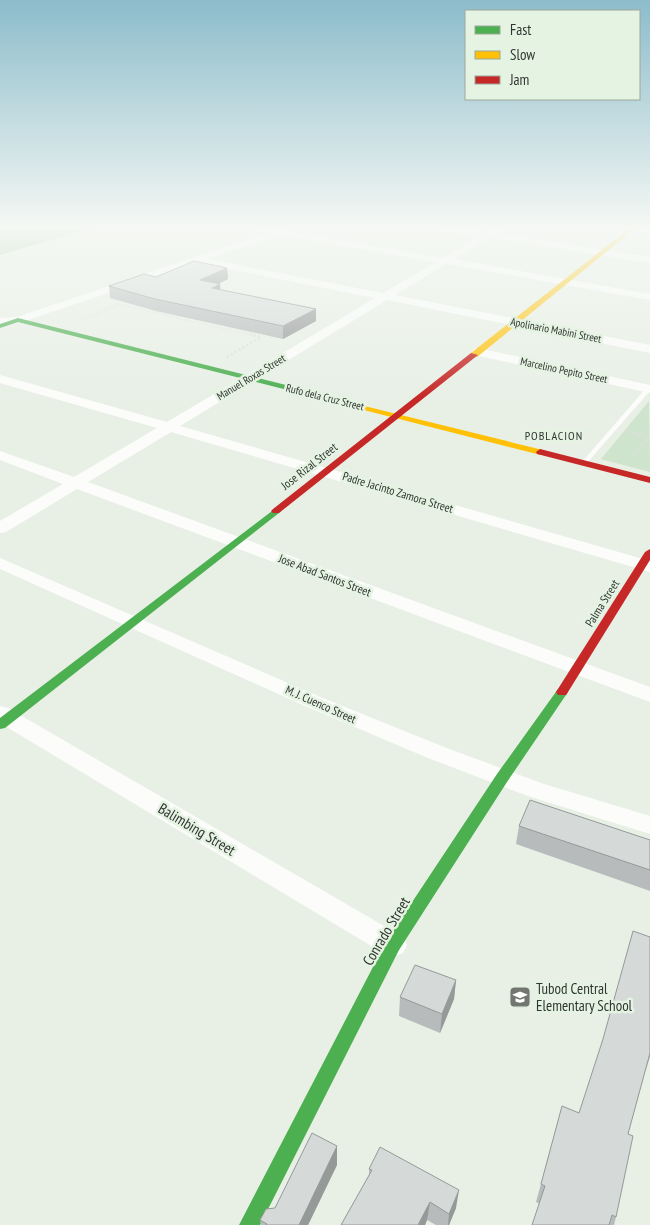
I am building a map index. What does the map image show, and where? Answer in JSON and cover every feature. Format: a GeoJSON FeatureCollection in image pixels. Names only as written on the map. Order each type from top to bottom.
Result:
{"type":"FeatureCollection","features":[{"type":"Feature","properties":{"kind":"street"},"geometry":{"type":"LineString","coordinates":[[0,326],[125,284]]}},
{"type":"Feature","properties":{"kind":"street","name":"Apolinario Mabini Street"},"geometry":{"type":"LineString","coordinates":[[319,284],[650,349]]}},
{"type":"Feature","properties":{"kind":"street","name":"Manuel Roxas Street"},"geometry":{"type":"LineString","coordinates":[[0,528],[405,284]]}},
{"type":"Feature","properties":{"kind":"street","name":"Jose Rizal Street"},"geometry":{"type":"LineString","coordinates":[[3,718],[135,621],[564,284]]}},
{"type":"Feature","properties":{"kind":"street"},"geometry":{"type":"LineString","coordinates":[[573,284],[650,297]]}},
{"type":"Feature","properties":{"kind":"street","name":"Rufo dela Cruz Street"},"geometry":{"type":"LineString","coordinates":[[0,321],[18,320],[650,480]]}},
{"type":"Feature","properties":{"kind":"street","name":"Marcelino Pepito Street"},"geometry":{"type":"LineString","coordinates":[[478,352],[649,388]]}},
{"type":"Feature","properties":{"kind":"street","name":"Padre Jacinto Zamora Street"},"geometry":{"type":"LineString","coordinates":[[0,379],[647,561]]}},
{"type":"Feature","properties":{"kind":"street","name":"Jose Abad Santos Street"},"geometry":{"type":"LineString","coordinates":[[0,455],[577,670],[650,695]]}},
{"type":"Feature","properties":{"kind":"street","name":"Palma Street"},"geometry":{"type":"LineString","coordinates":[[577,670],[647,561]]}},
{"type":"Feature","properties":{"kind":"street","name":"M. J. Cuenco Street"},"geometry":{"type":"LineString","coordinates":[[0,563],[343,714],[502,778],[650,825]]}},
{"type":"Feature","properties":{"kind":"street","name":"Conrado Street"},"geometry":{"type":"LineString","coordinates":[[249,1225],[393,945],[502,778],[577,670]]}},
{"type":"Feature","properties":{"kind":"street","name":"Balimbing Street"},"geometry":{"type":"LineString","coordinates":[[3,718],[393,945]]}},
{"type":"Feature","properties":{"kind":"lane"},"geometry":{"type":"LineString","coordinates":[[584,463],[649,388]]}},
{"type":"Feature","properties":{"kind":"path"},"geometry":{"type":"LineString","coordinates":[[59,331],[119,304],[262,337],[208,368]]}},
{"type":"Feature","properties":{"kind":"path"},"geometry":{"type":"LineString","coordinates":[[650,432],[638,434],[639,437],[650,441]]}},
{"type":"Feature","properties":{"kind":"path"},"geometry":{"type":"LineString","coordinates":[[621,472],[646,440]]}},
{"type":"Feature","properties":{"kind":"shaded area"},"geometry":{"type":"Polygon","coordinates":[[[649,401],[650,472],[600,459],[601,459],[649,401]]]}},
{"type":"Feature","properties":{"kind":"building"},"geometry":{"type":"Polygon","coordinates":[[[114,284],[220,284],[212,288],[316,309],[283,326],[155,299],[109,286],[114,284]]]}},
{"type":"Feature","properties":{"kind":"building"},"geometry":{"type":"Polygon","coordinates":[[[530,800],[650,840],[650,870],[519,826],[530,800]]]}},
{"type":"Feature","properties":{"kind":"building"},"geometry":{"type":"Polygon","coordinates":[[[633,931],[650,937],[650,1053],[628,1134],[633,1136],[616,1217],[612,1215],[609,1225],[532,1225],[545,1186],[541,1184],[562,1106],[579,1113],[603,1039],[633,931]]]}},
{"type":"Feature","properties":{"kind":"building"},"geometry":{"type":"Polygon","coordinates":[[[415,965],[456,980],[442,1014],[400,997],[415,965]]]}},
{"type":"Feature","properties":{"kind":"building"},"geometry":{"type":"Polygon","coordinates":[[[312,1133],[337,1146],[299,1225],[266,1225],[260,1220],[266,1209],[275,1208],[312,1133]]]}},
{"type":"Feature","properties":{"kind":"building"},"geometry":{"type":"Polygon","coordinates":[[[380,1147],[459,1190],[449,1214],[430,1202],[418,1225],[341,1225],[372,1170],[369,1169],[380,1147]]]}},
{"type":"Feature","properties":{"kind":"traffic: fast"},"geometry":{"type":"LineString","coordinates":[[0,326],[18,320],[347,403]]}},
{"type":"Feature","properties":{"kind":"traffic: fast"},"geometry":{"type":"LineString","coordinates":[[0,725],[276,511]]}},
{"type":"Feature","properties":{"kind":"traffic: fast"},"geometry":{"type":"LineString","coordinates":[[249,1225],[393,945],[502,778],[562,692]]}},
{"type":"Feature","properties":{"kind":"traffic: slow"},"geometry":{"type":"LineString","coordinates":[[474,355],[563,284]]}},
{"type":"Feature","properties":{"kind":"traffic: slow"},"geometry":{"type":"LineString","coordinates":[[347,403],[540,452]]}},
{"type":"Feature","properties":{"kind":"traffic: jam"},"geometry":{"type":"LineString","coordinates":[[276,511],[474,355]]}},
{"type":"Feature","properties":{"kind":"traffic: jam"},"geometry":{"type":"LineString","coordinates":[[540,452],[650,480]]}},
{"type":"Feature","properties":{"kind":"traffic: jam"},"geometry":{"type":"LineString","coordinates":[[562,692],[650,552]]}},
{"type":"Feature","properties":{"kind":"place","name":"Tubod Central Elementary School"},"geometry":{"type":"Point","coordinates":[520,997]}},
{"type":"Feature","properties":{"kind":"district","name":"POBLACION"},"geometry":{"type":"Point","coordinates":[554,435]}}]}
